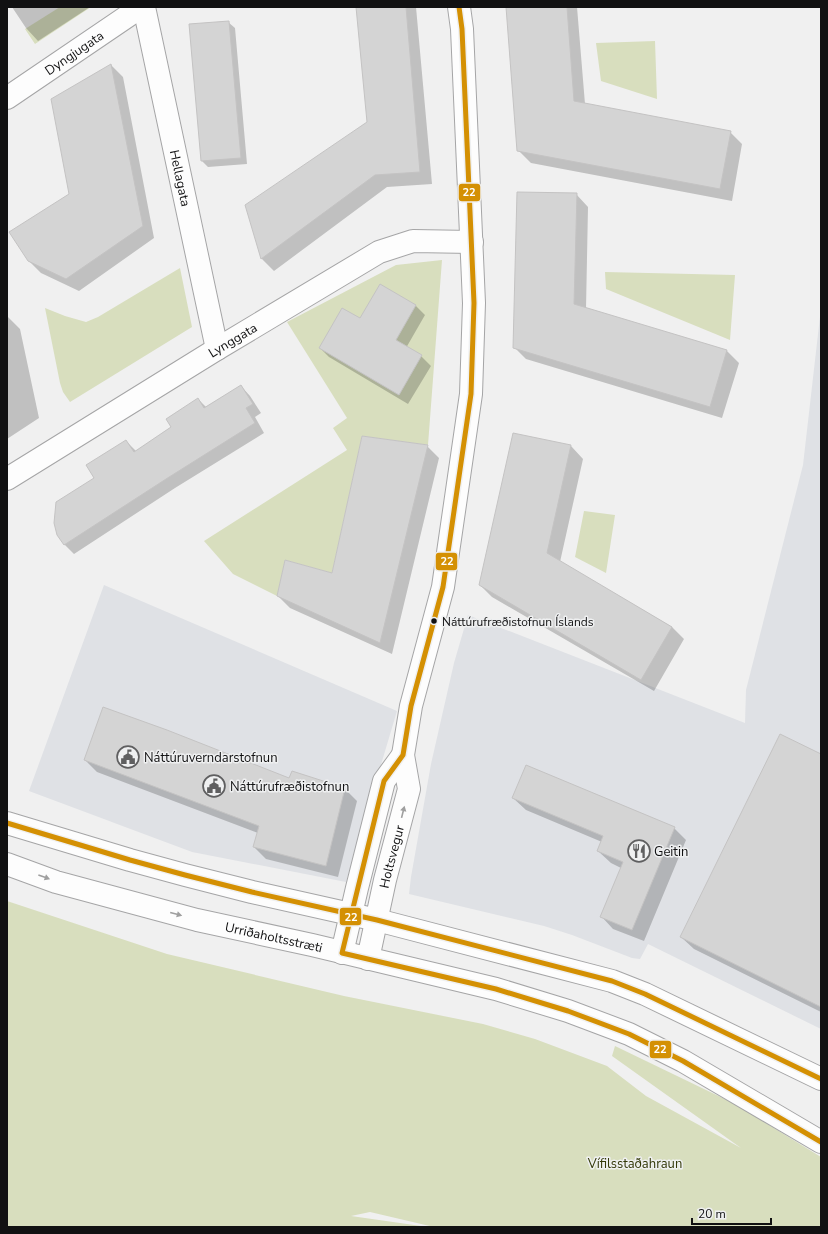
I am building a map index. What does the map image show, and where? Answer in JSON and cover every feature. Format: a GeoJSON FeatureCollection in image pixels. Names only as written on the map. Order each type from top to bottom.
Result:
{"type":"FeatureCollection","features":[{"type":"Feature","properties":{"kind":"street","name":"Dyngjugata"},"geometry":{"type":"LineString","coordinates":[[7,98],[141,7]]}},
{"type":"Feature","properties":{"kind":"street","name":"Hellagata"},"geometry":{"type":"LineString","coordinates":[[144,7],[217,349]]}},
{"type":"Feature","properties":{"kind":"street","name":"Holtsvegur"},"geometry":{"type":"LineString","coordinates":[[368,959],[385,880],[409,789],[403,755],[411,706],[442,587],[471,394],[474,303],[462,29],[459,7]]}},
{"type":"Feature","properties":{"kind":"street","name":"Lynggata"},"geometry":{"type":"LineString","coordinates":[[7,479],[217,349],[379,252],[413,241],[472,242]]}},
{"type":"Feature","properties":{"kind":"street","name":"Holtsvegur"},"geometry":{"type":"LineString","coordinates":[[342,953],[384,781],[403,755]]}},
{"type":"Feature","properties":{"kind":"street"},"geometry":{"type":"LineString","coordinates":[[7,823],[178,874],[377,920],[612,981],[644,994],[821,1079]]}},
{"type":"Feature","properties":{"kind":"street","name":"Urriðaholtsstræti"},"geometry":{"type":"LineString","coordinates":[[7,864],[56,882],[189,918],[496,989],[568,1011],[629,1034],[683,1061],[821,1142]]}},
{"type":"Feature","properties":{"kind":"shaded area"},"geometry":{"type":"Polygon","coordinates":[[[821,308],[821,1029],[648,944],[640,959],[632,958],[544,926],[409,894],[431,764],[454,663],[468,615],[745,723],[746,690],[803,465],[821,308]]]}},
{"type":"Feature","properties":{"kind":"shaded area"},"geometry":{"type":"Polygon","coordinates":[[[104,585],[397,711],[346,882],[192,852],[29,791],[104,585]]]}},
{"type":"Feature","properties":{"kind":"green space"},"geometry":{"type":"Polygon","coordinates":[[[60,7],[91,7],[35,44],[25,29],[60,7]]]}},
{"type":"Feature","properties":{"kind":"green space"},"geometry":{"type":"Polygon","coordinates":[[[655,41],[657,99],[601,81],[596,43],[655,41]]]}},
{"type":"Feature","properties":{"kind":"green space"},"geometry":{"type":"Polygon","coordinates":[[[442,260],[428,445],[362,436],[332,573],[285,560],[277,596],[233,574],[204,541],[347,450],[333,428],[347,418],[287,322],[396,265],[442,260]]]}},
{"type":"Feature","properties":{"kind":"green space"},"geometry":{"type":"Polygon","coordinates":[[[180,268],[192,327],[70,402],[63,392],[60,383],[45,308],[86,322],[98,317],[180,268]]]}},
{"type":"Feature","properties":{"kind":"green space"},"geometry":{"type":"Polygon","coordinates":[[[605,272],[735,275],[730,340],[606,289],[605,272]]]}},
{"type":"Feature","properties":{"kind":"green space"},"geometry":{"type":"Polygon","coordinates":[[[584,511],[615,515],[606,573],[575,557],[584,511]]]}},
{"type":"Feature","properties":{"kind":"green space","name":"Vífilsstaðahraun"},"geometry":{"type":"Polygon","coordinates":[[[7,901],[167,954],[344,996],[483,1024],[535,1039],[607,1066],[646,1096],[741,1148],[612,1056],[615,1046],[733,1103],[821,1157],[821,1227],[434,1227],[370,1212],[351,1216],[428,1227],[7,1227],[7,901]]]}},
{"type":"Feature","properties":{"kind":"building"},"geometry":{"type":"Polygon","coordinates":[[[356,7],[406,7],[420,172],[375,175],[261,259],[245,205],[367,122],[356,7]]]}},
{"type":"Feature","properties":{"kind":"building"},"geometry":{"type":"Polygon","coordinates":[[[506,7],[567,7],[574,101],[731,131],[720,189],[517,151],[506,7]]]}},
{"type":"Feature","properties":{"kind":"building"},"geometry":{"type":"Polygon","coordinates":[[[229,21],[241,158],[201,161],[189,24],[229,21]]]}},
{"type":"Feature","properties":{"kind":"building"},"geometry":{"type":"Polygon","coordinates":[[[111,64],[143,226],[66,279],[28,261],[9,232],[69,194],[51,99],[111,64]]]}},
{"type":"Feature","properties":{"kind":"building"},"geometry":{"type":"Polygon","coordinates":[[[517,192],[577,193],[574,304],[727,350],[710,407],[513,348],[517,192]]]}},
{"type":"Feature","properties":{"kind":"building"},"geometry":{"type":"Polygon","coordinates":[[[380,284],[416,305],[396,340],[422,355],[399,395],[319,348],[342,308],[360,318],[380,284]]]}},
{"type":"Feature","properties":{"kind":"building"},"geometry":{"type":"Polygon","coordinates":[[[241,385],[253,404],[246,408],[255,423],[64,545],[57,535],[54,523],[56,502],[94,478],[86,465],[126,440],[134,452],[171,427],[166,419],[198,398],[204,408],[241,385]]]}},
{"type":"Feature","properties":{"kind":"building"},"geometry":{"type":"Polygon","coordinates":[[[513,433],[571,445],[547,553],[672,627],[641,680],[479,585],[513,433]]]}},
{"type":"Feature","properties":{"kind":"building"},"geometry":{"type":"Polygon","coordinates":[[[362,436],[428,445],[380,643],[277,596],[285,560],[332,573],[362,436]]]}},
{"type":"Feature","properties":{"kind":"building","name":"Náttúrufræðistofnun"},"geometry":{"type":"Polygon","coordinates":[[[103,707],[167,730],[289,778],[292,771],[345,788],[326,866],[253,847],[259,826],[84,760],[103,707]]]}},
{"type":"Feature","properties":{"kind":"building"},"geometry":{"type":"Polygon","coordinates":[[[780,734],[821,754],[821,1007],[680,937],[780,734]]]}},
{"type":"Feature","properties":{"kind":"building"},"geometry":{"type":"Polygon","coordinates":[[[526,765],[675,827],[632,930],[600,917],[623,862],[597,851],[603,836],[512,798],[526,765]]]}},
{"type":"Feature","properties":{"kind":"transit line","name":"22"},"geometry":{"type":"LineString","coordinates":[[459,7],[462,29],[474,303],[471,394],[443,587],[411,706],[403,755],[384,781],[342,953],[496,989],[568,1011],[629,1034],[683,1061],[821,1142]]}},
{"type":"Feature","properties":{"kind":"transit line","name":"22"},"geometry":{"type":"LineString","coordinates":[[7,823],[185,875],[252,892],[377,920],[612,981],[645,994],[821,1079]]}},
{"type":"Feature","properties":{"kind":"place","name":"Náttúrufræðistofnun Íslands"},"geometry":{"type":"Point","coordinates":[434,621]}},
{"type":"Feature","properties":{"kind":"place","name":"Náttúruverndarstofnun"},"geometry":{"type":"Point","coordinates":[128,757]}},
{"type":"Feature","properties":{"kind":"place","name":"Náttúrufræðistofnun"},"geometry":{"type":"Point","coordinates":[214,786]}},
{"type":"Feature","properties":{"kind":"place","name":"Geitin"},"geometry":{"type":"Point","coordinates":[639,851]}}]}
